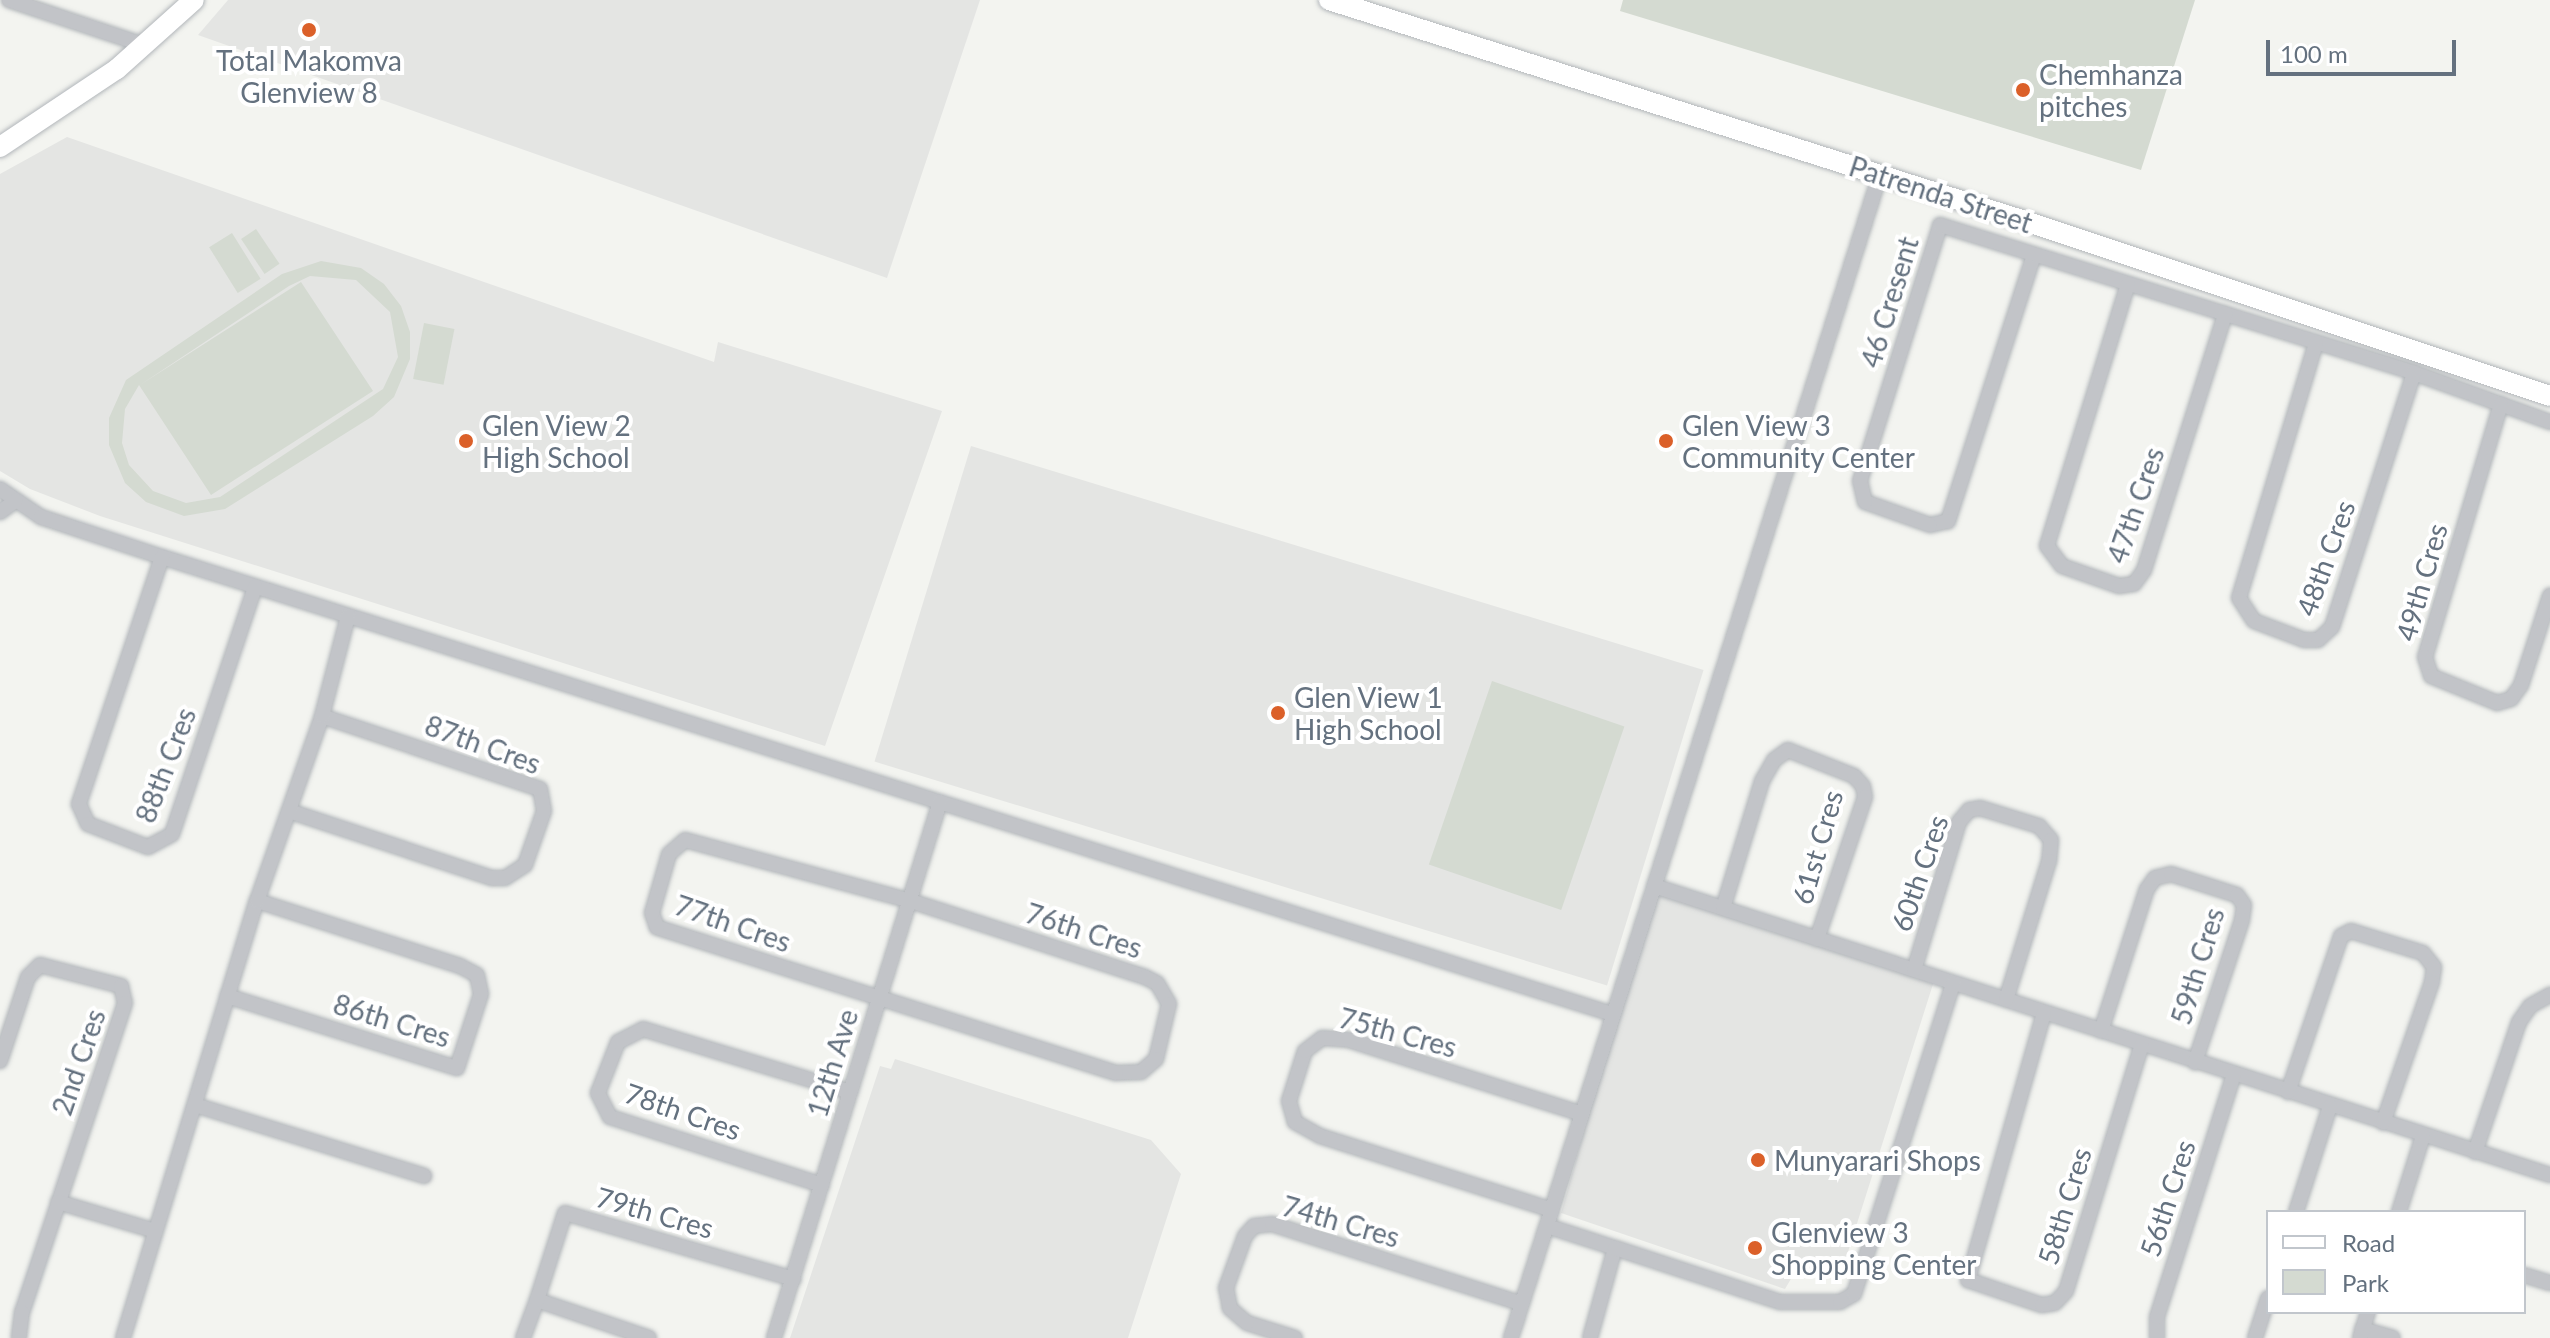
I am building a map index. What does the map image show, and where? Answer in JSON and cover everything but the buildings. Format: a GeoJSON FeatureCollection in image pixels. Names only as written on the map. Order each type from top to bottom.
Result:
{"type":"FeatureCollection","features":[{"type":"Feature","properties":{"kind":"street"},"geometry":{"type":"LineString","coordinates":[[9,0],[144,45]]}},
{"type":"Feature","properties":{"kind":"street"},"geometry":{"type":"LineString","coordinates":[[0,147],[144,45],[194,0]]}},
{"type":"Feature","properties":{"kind":"street","name":"Patrenda Street"},"geometry":{"type":"LineString","coordinates":[[1329,0],[1880,175],[2550,396]]}},
{"type":"Feature","properties":{"kind":"street"},"geometry":{"type":"LineString","coordinates":[[1511,1338],[1880,175]]}},
{"type":"Feature","properties":{"kind":"street","name":"46 Cresent"},"geometry":{"type":"LineString","coordinates":[[1940,225],[2034,255],[1953,514],[1930,525],[1865,502],[1860,481],[1940,225]]}},
{"type":"Feature","properties":{"kind":"street"},"geometry":{"type":"LineString","coordinates":[[2034,255],[2414,373],[2550,422]]}},
{"type":"Feature","properties":{"kind":"street","name":"47th Cres"},"geometry":{"type":"LineString","coordinates":[[2128,284],[2047,546],[2062,566],[2119,586],[2134,584],[2144,570],[2225,314]]}},
{"type":"Feature","properties":{"kind":"street","name":"48th Cres"},"geometry":{"type":"LineString","coordinates":[[2316,343],[2239,598],[2254,621],[2304,640],[2318,640],[2332,627],[2414,373]]}},
{"type":"Feature","properties":{"kind":"street","name":"49th Cres"},"geometry":{"type":"LineString","coordinates":[[2501,404],[2425,657],[2431,676],[2497,703],[2511,699],[2521,685],[2550,596]]}},
{"type":"Feature","properties":{"kind":"street"},"geometry":{"type":"LineString","coordinates":[[0,489],[41,517],[162,557],[1612,1014]]}},
{"type":"Feature","properties":{"kind":"street"},"geometry":{"type":"LineString","coordinates":[[0,512],[15,501]]}},
{"type":"Feature","properties":{"kind":"street","name":"88th Cres"},"geometry":{"type":"LineString","coordinates":[[162,557],[79,804],[83,819],[95,829],[148,847],[172,834],[255,587]]}},
{"type":"Feature","properties":{"kind":"street"},"geometry":{"type":"LineString","coordinates":[[123,1338],[257,901],[322,716],[348,616]]}},
{"type":"Feature","properties":{"kind":"street","name":"87th Cres"},"geometry":{"type":"LineString","coordinates":[[289,811],[492,878],[517,874],[525,865],[544,811],[540,789],[322,716]]}},
{"type":"Feature","properties":{"kind":"street","name":"61st Cres"},"geometry":{"type":"LineString","coordinates":[[1723,908],[1762,781],[1774,760],[1788,750],[1854,776],[1863,786],[1865,797],[1817,939]]}},
{"type":"Feature","properties":{"kind":"street","name":"12th Ave"},"geometry":{"type":"LineString","coordinates":[[774,1338],[940,802]]}},
{"type":"Feature","properties":{"kind":"street","name":"60th Cres"},"geometry":{"type":"LineString","coordinates":[[1914,970],[1959,822],[1969,810],[1980,808],[2039,826],[2051,840],[2049,861],[2006,1000]]}},
{"type":"Feature","properties":{"kind":"street","name":"77th Cres"},"geometry":{"type":"LineString","coordinates":[[880,997],[657,927],[652,913],[669,854],[685,840],[695,841],[911,901]]}},
{"type":"Feature","properties":{"kind":"street","name":"59th Cres"},"geometry":{"type":"LineString","coordinates":[[2101,1031],[2147,889],[2155,878],[2171,874],[2237,895],[2244,905],[2242,920],[2195,1062]]}},
{"type":"Feature","properties":{"kind":"street"},"geometry":{"type":"LineString","coordinates":[[1654,886],[2550,1175]]}},
{"type":"Feature","properties":{"kind":"street","name":"86th Cres"},"geometry":{"type":"LineString","coordinates":[[227,996],[457,1068],[481,994],[477,975],[460,966],[257,901]]}},
{"type":"Feature","properties":{"kind":"street","name":"76th Cres"},"geometry":{"type":"LineString","coordinates":[[880,997],[1116,1073],[1141,1072],[1156,1059],[1169,1004],[1157,983],[911,901]]}},
{"type":"Feature","properties":{"kind":"street"},"geometry":{"type":"LineString","coordinates":[[2288,1092],[2341,936],[2351,931],[2423,953],[2434,967],[2432,982],[2383,1123]]}},
{"type":"Feature","properties":{"kind":"street","name":"2nd Cres"},"geometry":{"type":"LineString","coordinates":[[0,1061],[28,977],[40,965],[121,986],[125,1003],[22,1312],[19,1338]]}},
{"type":"Feature","properties":{"kind":"street"},"geometry":{"type":"LineString","coordinates":[[1547,1226],[1780,1302],[1840,1302],[1854,1294],[1953,983]]}},
{"type":"Feature","properties":{"kind":"street"},"geometry":{"type":"LineString","coordinates":[[2475,1152],[2519,1022],[2530,1006],[2550,995]]}},
{"type":"Feature","properties":{"kind":"street","name":"58th Cres"},"geometry":{"type":"LineString","coordinates":[[2044,1013],[1968,1280],[2042,1305],[2055,1303],[2066,1291],[2142,1044]]}},
{"type":"Feature","properties":{"kind":"street","name":"78th Cres"},"geometry":{"type":"LineString","coordinates":[[822,1185],[610,1117],[598,1093],[618,1042],[643,1029],[851,1092]]}},
{"type":"Feature","properties":{"kind":"street","name":"75th Cres"},"geometry":{"type":"LineString","coordinates":[[1552,1210],[1320,1136],[1295,1122],[1289,1101],[1305,1051],[1322,1038],[1349,1040],[1582,1114]]}},
{"type":"Feature","properties":{"kind":"street","name":"56th Cres"},"geometry":{"type":"LineString","coordinates":[[2157,1338],[2157,1317],[2234,1074]]}},
{"type":"Feature","properties":{"kind":"street"},"geometry":{"type":"LineString","coordinates":[[195,1105],[424,1176]]}},
{"type":"Feature","properties":{"kind":"street"},"geometry":{"type":"LineString","coordinates":[[2297,1210],[2330,1106]]}},
{"type":"Feature","properties":{"kind":"street"},"geometry":{"type":"LineString","coordinates":[[2400,1210],[2423,1136]]}},
{"type":"Feature","properties":{"kind":"street"},"geometry":{"type":"LineString","coordinates":[[58,1202],[155,1231]]}},
{"type":"Feature","properties":{"kind":"street","name":"79th Cres"},"geometry":{"type":"LineString","coordinates":[[537,1300],[565,1213],[794,1279]]}},
{"type":"Feature","properties":{"kind":"street","name":"74th Cres"},"geometry":{"type":"LineString","coordinates":[[1295,1338],[1247,1323],[1230,1308],[1226,1288],[1245,1236],[1254,1226],[1272,1224],[1522,1304]]}},
{"type":"Feature","properties":{"kind":"street"},"geometry":{"type":"LineString","coordinates":[[1590,1338],[1615,1248]]}},
{"type":"Feature","properties":{"kind":"street"},"geometry":{"type":"LineString","coordinates":[[2526,1276],[2550,1283]]}},
{"type":"Feature","properties":{"kind":"street"},"geometry":{"type":"LineString","coordinates":[[523,1338],[537,1300],[649,1338]]}},
{"type":"Feature","properties":{"kind":"street"},"geometry":{"type":"LineString","coordinates":[[2255,1338],[2266,1304]]}},
{"type":"Feature","properties":{"kind":"street"},"geometry":{"type":"LineString","coordinates":[[2367,1314],[2361,1334],[2393,1338]]}},
{"type":"Feature","properties":{"kind":"shaded area"},"geometry":{"type":"Polygon","coordinates":[[[228,0],[980,0],[887,278],[198,35],[228,0]]]}},
{"type":"Feature","properties":{"kind":"shaded area","name":"Glen View 2 High School"},"geometry":{"type":"Polygon","coordinates":[[[67,137],[714,362],[718,342],[942,411],[825,746],[100,516],[30,489],[0,471],[0,174],[67,137]]]}},
{"type":"Feature","properties":{"kind":"shaded area","name":"Glen View 1 High School"},"geometry":{"type":"Polygon","coordinates":[[[971,446],[1704,670],[1607,986],[875,762],[971,446]]]}},
{"type":"Feature","properties":{"kind":"shaded area"},"geometry":{"type":"Polygon","coordinates":[[[1659,892],[1934,981],[1840,1277],[1798,1267],[1785,1289],[1561,1213],[1623,994],[1659,892]]]}},
{"type":"Feature","properties":{"kind":"shaded area"},"geometry":{"type":"Polygon","coordinates":[[[895,1059],[1151,1140],[1181,1174],[1128,1338],[790,1338],[880,1066],[891,1069],[895,1059]]]}},
{"type":"Feature","properties":{"kind":"green space","name":"Chemhanza pitches"},"geometry":{"type":"Polygon","coordinates":[[[1623,0],[2195,0],[2141,170],[1620,11],[1623,0]]]}},
{"type":"Feature","properties":{"kind":"green space"},"geometry":{"type":"Polygon","coordinates":[[[256,229],[279,264],[265,274],[241,239],[256,229]]]}},
{"type":"Feature","properties":{"kind":"green space"},"geometry":{"type":"Polygon","coordinates":[[[232,233],[261,279],[238,293],[209,247],[232,233]]]}},
{"type":"Feature","properties":{"kind":"green space"},"geometry":{"type":"Polygon","coordinates":[[[321,261],[361,268],[384,284],[401,306],[410,332],[410,359],[394,397],[373,416],[225,509],[184,516],[146,502],[125,483],[109,445],[109,418],[126,380],[282,274],[321,261]],[[310,276],[289,286],[140,385],[301,282],[373,391],[211,495],[139,385],[125,409],[122,443],[129,465],[153,491],[186,503],[220,497],[383,389],[398,357],[390,312],[356,280],[310,276]]]}},
{"type":"Feature","properties":{"kind":"green space"},"geometry":{"type":"Polygon","coordinates":[[[424,323],[454,329],[444,385],[413,379],[424,323]]]}},
{"type":"Feature","properties":{"kind":"green space"},"geometry":{"type":"Polygon","coordinates":[[[1492,681],[1624,727],[1561,910],[1429,864],[1492,681]]]}},
{"type":"Feature","properties":{"kind":"place","name":"Total Makomva Glenview 8"},"geometry":{"type":"Point","coordinates":[309,30]}},
{"type":"Feature","properties":{"kind":"place","name":"Chemhanza pitches"},"geometry":{"type":"Point","coordinates":[2023,90]}},
{"type":"Feature","properties":{"kind":"place","name":"Glen View 2 High School"},"geometry":{"type":"Point","coordinates":[466,441]}},
{"type":"Feature","properties":{"kind":"place","name":"Glen View 3 Community Center"},"geometry":{"type":"Point","coordinates":[1666,441]}},
{"type":"Feature","properties":{"kind":"place","name":"Glen View 1 High School"},"geometry":{"type":"Point","coordinates":[1278,713]}},
{"type":"Feature","properties":{"kind":"place","name":"Munyarari Shops"},"geometry":{"type":"Point","coordinates":[1758,1160]}},
{"type":"Feature","properties":{"kind":"place","name":"Glenview 3 Shopping Center"},"geometry":{"type":"Point","coordinates":[1755,1248]}}]}
